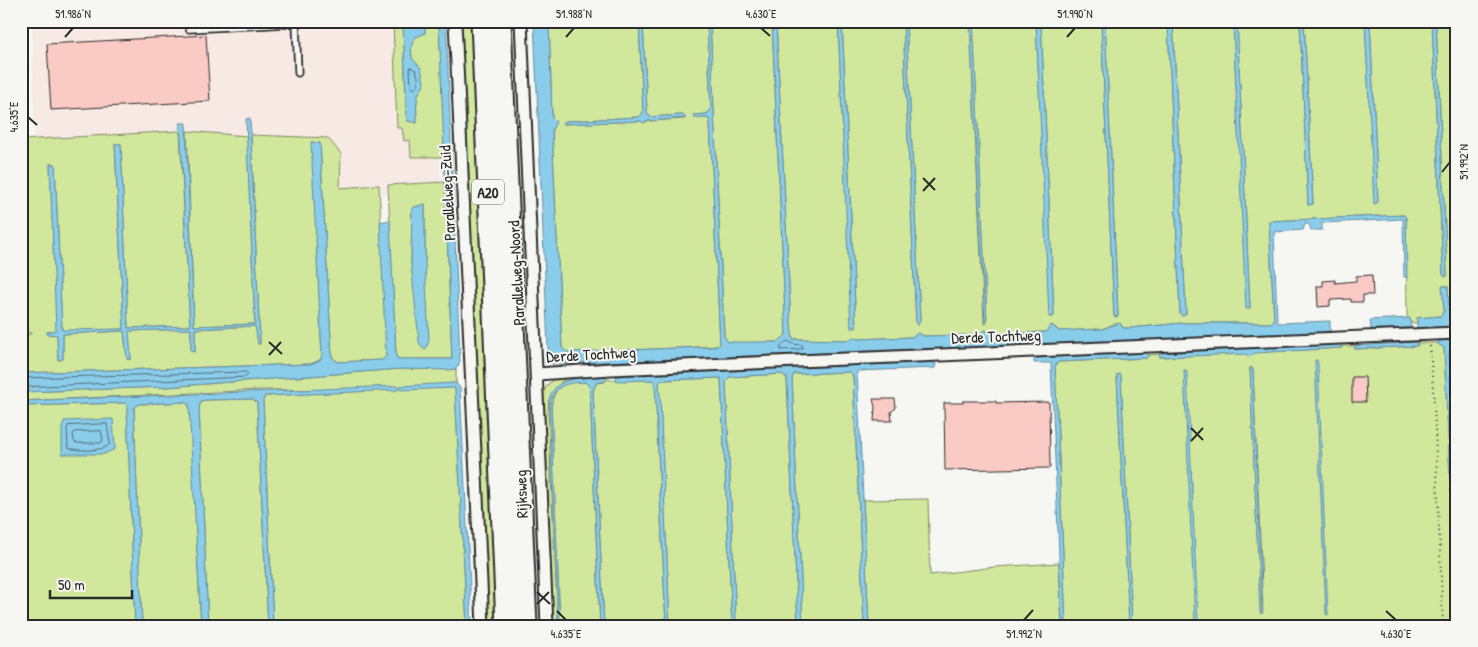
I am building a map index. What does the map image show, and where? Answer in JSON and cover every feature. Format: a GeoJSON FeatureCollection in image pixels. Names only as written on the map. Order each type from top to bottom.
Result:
{"type":"FeatureCollection","features":[{"type":"Feature","properties":{"kind":"highway","name":"A20"},"geometry":{"type":"LineString","coordinates":[[482,21],[505,362]]}},
{"type":"Feature","properties":{"kind":"highway","name":"A20"},"geometry":{"type":"LineString","coordinates":[[500,21],[505,362]]}},
{"type":"Feature","properties":{"kind":"highway","name":"Rijksweg"},"geometry":{"type":"LineString","coordinates":[[505,362],[507,626]]}},
{"type":"Feature","properties":{"kind":"highway","name":"Rijksweg"},"geometry":{"type":"LineString","coordinates":[[505,362],[526,626]]}},
{"type":"Feature","properties":{"kind":"street","name":"Parallelweg-Zuid"},"geometry":{"type":"LineString","coordinates":[[456,21],[483,626]]}},
{"type":"Feature","properties":{"kind":"street","name":"Parallelweg-Noord"},"geometry":{"type":"LineString","coordinates":[[521,21],[537,374]]}},
{"type":"Feature","properties":{"kind":"street","name":"Derde Tochtweg"},"geometry":{"type":"LineString","coordinates":[[537,374],[611,369],[1457,333]]}},
{"type":"Feature","properties":{"kind":"street","name":"Rijksweg"},"geometry":{"type":"LineString","coordinates":[[537,374],[547,626]]}},
{"type":"Feature","properties":{"kind":"lane"},"geometry":{"type":"LineString","coordinates":[[188,29],[296,23],[298,73]]}},
{"type":"Feature","properties":{"kind":"path"},"geometry":{"type":"LineString","coordinates":[[1429,334],[1434,404],[1443,626]]}},
{"type":"Feature","properties":{"kind":"shaded area"},"geometry":{"type":"Polygon","coordinates":[[[32,21],[409,21],[439,147],[441,190],[329,199],[324,141],[35,146],[32,21]]]}},
{"type":"Feature","properties":{"kind":"green space"},"geometry":{"type":"Polygon","coordinates":[[[393,21],[403,21],[406,99],[417,123],[417,99],[423,87],[421,68],[412,59],[411,48],[414,38],[425,33],[425,21],[439,21],[445,157],[411,157],[410,140],[404,141],[402,128],[397,128],[393,21]]]}},
{"type":"Feature","properties":{"kind":"green space"},"geometry":{"type":"Polygon","coordinates":[[[460,21],[471,21],[498,626],[486,626],[460,21]]]}},
{"type":"Feature","properties":{"kind":"green space"},"geometry":{"type":"Polygon","coordinates":[[[549,21],[639,21],[643,113],[639,117],[567,121],[563,124],[641,121],[643,123],[648,121],[685,119],[683,115],[650,117],[647,113],[643,21],[707,21],[711,109],[707,114],[694,115],[694,118],[708,118],[710,122],[720,344],[718,346],[569,353],[565,352],[562,348],[552,129],[556,122],[552,118],[549,21]]]}},
{"type":"Feature","properties":{"kind":"green space"},"geometry":{"type":"Polygon","coordinates":[[[710,21],[772,21],[786,335],[779,342],[734,343],[728,342],[724,336],[710,21]]]}},
{"type":"Feature","properties":{"kind":"green space"},"geometry":{"type":"Polygon","coordinates":[[[776,21],[838,21],[852,328],[856,327],[842,21],[903,21],[916,324],[920,320],[906,21],[970,21],[984,323],[987,323],[973,21],[1036,21],[1050,317],[1054,316],[1041,21],[1101,21],[1114,316],[1118,316],[1105,21],[1168,21],[1180,314],[1183,316],[1186,314],[1173,21],[1233,21],[1247,309],[1250,308],[1237,21],[1300,21],[1308,205],[1313,204],[1304,21],[1365,21],[1375,204],[1378,202],[1370,21],[1432,21],[1443,274],[1445,277],[1447,276],[1436,21],[1457,21],[1457,315],[1449,313],[1448,286],[1443,286],[1444,310],[1441,316],[1417,318],[1417,323],[1410,323],[1410,319],[1407,319],[1406,218],[1404,215],[1269,221],[1274,320],[1271,323],[1183,323],[1130,328],[1123,328],[1121,324],[1114,324],[1102,329],[1059,331],[1052,325],[1047,332],[992,334],[985,330],[979,335],[923,336],[918,334],[912,337],[857,339],[854,337],[848,340],[793,339],[776,21]]]}},
{"type":"Feature","properties":{"kind":"green space"},"geometry":{"type":"Polygon","coordinates":[[[180,131],[190,326],[128,328],[121,144],[115,144],[124,329],[62,331],[55,164],[50,164],[57,331],[47,332],[48,334],[57,334],[58,360],[63,359],[63,334],[124,331],[127,359],[131,359],[128,331],[191,329],[191,351],[195,352],[195,329],[256,326],[258,344],[260,344],[251,135],[328,138],[341,154],[340,188],[379,185],[387,344],[386,356],[382,360],[338,362],[332,357],[320,143],[312,142],[322,356],[320,360],[311,364],[21,373],[21,335],[31,333],[21,332],[21,140],[180,131]]]}},
{"type":"Feature","properties":{"kind":"green space"},"geometry":{"type":"Polygon","coordinates":[[[187,131],[247,136],[255,324],[194,326],[187,131]]]}},
{"type":"Feature","properties":{"kind":"green space"},"geometry":{"type":"Polygon","coordinates":[[[445,182],[452,359],[398,359],[396,356],[388,185],[445,182]],[[425,204],[412,208],[411,263],[415,290],[425,262],[425,204]]]}},
{"type":"Feature","properties":{"kind":"green space"},"geometry":{"type":"Polygon","coordinates":[[[1418,343],[1437,343],[1444,348],[1457,626],[1132,626],[1121,376],[1119,374],[1117,375],[1129,626],[1066,626],[1055,366],[1057,362],[1146,358],[1148,355],[1160,354],[1160,357],[1341,348],[1341,346],[1354,346],[1355,349],[1417,346],[1418,343]],[[1250,368],[1261,614],[1263,611],[1252,368],[1250,368]]]}},
{"type":"Feature","properties":{"kind":"green space"},"geometry":{"type":"Polygon","coordinates":[[[1457,344],[1457,528],[1449,352],[1451,345],[1457,344]]]}},
{"type":"Feature","properties":{"kind":"green space"},"geometry":{"type":"Polygon","coordinates":[[[400,369],[456,369],[456,383],[400,389],[455,387],[467,626],[273,626],[263,401],[265,396],[398,389],[260,390],[21,401],[21,392],[166,387],[400,369]]]}},
{"type":"Feature","properties":{"kind":"green space"},"geometry":{"type":"Polygon","coordinates":[[[849,372],[853,375],[864,626],[803,626],[792,378],[794,374],[849,372]]]}},
{"type":"Feature","properties":{"kind":"green space"},"geometry":{"type":"Polygon","coordinates":[[[606,374],[609,380],[653,380],[655,383],[666,626],[604,626],[593,391],[596,383],[604,382],[562,381],[549,400],[548,409],[558,626],[551,626],[542,394],[548,384],[557,377],[606,374]]]}},
{"type":"Feature","properties":{"kind":"green space"},"geometry":{"type":"Polygon","coordinates":[[[782,374],[787,378],[798,626],[736,626],[726,382],[728,377],[782,374]]]}},
{"type":"Feature","properties":{"kind":"green space"},"geometry":{"type":"Polygon","coordinates":[[[721,378],[732,626],[670,626],[659,383],[662,380],[721,378]]]}},
{"type":"Feature","properties":{"kind":"green space"},"geometry":{"type":"Polygon","coordinates":[[[570,382],[585,382],[589,386],[590,391],[600,626],[560,626],[551,410],[552,400],[558,389],[570,382]]]}},
{"type":"Feature","properties":{"kind":"green space"},"geometry":{"type":"Polygon","coordinates":[[[253,399],[257,403],[268,626],[208,626],[199,408],[201,401],[206,400],[253,399]]]}},
{"type":"Feature","properties":{"kind":"green space"},"geometry":{"type":"Polygon","coordinates":[[[186,402],[190,408],[201,626],[142,626],[134,408],[139,404],[186,402]]]}},
{"type":"Feature","properties":{"kind":"green space"},"geometry":{"type":"Polygon","coordinates":[[[125,403],[127,405],[135,626],[21,626],[21,406],[125,403]]]}},
{"type":"Feature","properties":{"kind":"green space"},"geometry":{"type":"Polygon","coordinates":[[[928,499],[930,575],[995,567],[1059,563],[1062,626],[869,626],[863,500],[928,499]]]}},
{"type":"Feature","properties":{"kind":"water"},"geometry":{"type":"Polygon","coordinates":[[[403,21],[425,21],[425,33],[414,38],[411,48],[412,58],[421,68],[424,82],[417,99],[417,123],[407,121],[403,21]]]}},
{"type":"Feature","properties":{"kind":"water"},"geometry":{"type":"Polygon","coordinates":[[[439,21],[446,21],[460,360],[457,368],[449,370],[400,369],[166,387],[21,392],[21,373],[311,364],[320,360],[322,356],[311,142],[320,143],[332,357],[338,362],[382,360],[386,356],[380,222],[390,220],[396,356],[398,359],[452,359],[439,21]]]}},
{"type":"Feature","properties":{"kind":"water"},"geometry":{"type":"Polygon","coordinates":[[[534,21],[549,21],[552,118],[556,122],[552,129],[562,348],[567,352],[709,347],[720,344],[710,122],[708,118],[694,118],[693,115],[707,114],[711,109],[707,21],[710,21],[724,336],[728,342],[778,342],[786,335],[772,21],[776,21],[793,339],[848,340],[854,337],[858,339],[912,337],[918,333],[923,336],[979,335],[984,330],[992,334],[1046,332],[1051,325],[1059,331],[1102,329],[1120,323],[1123,328],[1130,328],[1183,323],[1271,323],[1274,320],[1269,221],[1404,215],[1406,218],[1407,277],[1404,277],[1403,219],[1322,223],[1322,230],[1311,230],[1309,224],[1305,224],[1303,230],[1274,232],[1277,322],[1330,321],[1330,331],[1325,333],[552,364],[548,348],[534,21]]]}},
{"type":"Feature","properties":{"kind":"water"},"geometry":{"type":"Polygon","coordinates":[[[639,21],[643,21],[647,113],[650,117],[683,115],[686,118],[643,123],[641,121],[562,124],[567,121],[639,117],[643,113],[639,21]]]}},
{"type":"Feature","properties":{"kind":"water"},"geometry":{"type":"Polygon","coordinates":[[[838,21],[842,21],[856,328],[851,328],[838,21]]]}},
{"type":"Feature","properties":{"kind":"water"},"geometry":{"type":"Polygon","coordinates":[[[903,21],[906,21],[920,320],[918,325],[916,324],[903,21]]]}},
{"type":"Feature","properties":{"kind":"water"},"geometry":{"type":"Polygon","coordinates":[[[970,21],[973,21],[987,322],[985,324],[970,21]]]}},
{"type":"Feature","properties":{"kind":"water"},"geometry":{"type":"Polygon","coordinates":[[[1036,21],[1041,21],[1054,316],[1049,317],[1036,21]]]}},
{"type":"Feature","properties":{"kind":"water"},"geometry":{"type":"Polygon","coordinates":[[[1101,21],[1105,21],[1118,316],[1116,317],[1114,316],[1101,21]]]}},
{"type":"Feature","properties":{"kind":"water"},"geometry":{"type":"Polygon","coordinates":[[[1168,21],[1173,21],[1186,314],[1183,316],[1180,314],[1168,21]]]}},
{"type":"Feature","properties":{"kind":"water"},"geometry":{"type":"Polygon","coordinates":[[[1233,21],[1237,21],[1250,308],[1246,309],[1233,21]]]}},
{"type":"Feature","properties":{"kind":"water"},"geometry":{"type":"Polygon","coordinates":[[[1300,21],[1304,21],[1313,204],[1308,205],[1300,21]]]}},
{"type":"Feature","properties":{"kind":"water"},"geometry":{"type":"Polygon","coordinates":[[[1365,21],[1370,21],[1378,202],[1374,204],[1365,21]]]}},
{"type":"Feature","properties":{"kind":"water"},"geometry":{"type":"Polygon","coordinates":[[[1432,21],[1436,21],[1447,276],[1445,277],[1443,274],[1432,21]]]}},
{"type":"Feature","properties":{"kind":"water"},"geometry":{"type":"Polygon","coordinates":[[[250,118],[260,344],[258,344],[255,326],[195,329],[195,352],[191,351],[191,329],[129,331],[131,359],[127,359],[124,331],[63,334],[63,359],[58,360],[57,335],[47,334],[47,332],[56,330],[50,164],[55,164],[62,330],[124,329],[115,144],[121,144],[128,328],[190,326],[180,123],[186,123],[194,326],[255,324],[246,119],[250,118]]]}},
{"type":"Feature","properties":{"kind":"water"},"geometry":{"type":"Polygon","coordinates":[[[425,204],[425,262],[429,340],[426,349],[423,349],[419,342],[411,263],[412,208],[425,204]]]}},
{"type":"Feature","properties":{"kind":"water"},"geometry":{"type":"Polygon","coordinates":[[[1442,286],[1448,286],[1449,312],[1457,315],[1457,326],[1417,328],[1417,318],[1441,316],[1444,310],[1442,286]]]}},
{"type":"Feature","properties":{"kind":"water"},"geometry":{"type":"Polygon","coordinates":[[[1410,318],[1411,327],[1371,329],[1370,320],[1410,318]]]}},
{"type":"Feature","properties":{"kind":"water"},"geometry":{"type":"Polygon","coordinates":[[[1457,340],[1457,344],[1451,345],[1449,352],[1457,528],[1457,623],[1444,348],[1437,343],[1438,341],[1457,340]]]}},
{"type":"Feature","properties":{"kind":"water"},"geometry":{"type":"Polygon","coordinates":[[[1417,342],[1417,346],[1355,349],[1354,346],[1417,342]]]}},
{"type":"Feature","properties":{"kind":"water"},"geometry":{"type":"Polygon","coordinates":[[[1340,344],[1342,348],[1255,353],[1249,357],[1246,354],[1160,357],[1159,353],[1340,344]]]}},
{"type":"Feature","properties":{"kind":"water"},"geometry":{"type":"Polygon","coordinates":[[[1146,352],[1147,358],[1058,362],[1055,366],[1066,626],[1062,626],[1051,363],[1034,363],[1034,358],[1146,352]]]}},
{"type":"Feature","properties":{"kind":"water"},"geometry":{"type":"Polygon","coordinates":[[[1315,360],[1317,360],[1318,364],[1328,615],[1326,614],[1315,360]]]}},
{"type":"Feature","properties":{"kind":"water"},"geometry":{"type":"Polygon","coordinates":[[[931,362],[936,364],[935,368],[857,371],[869,626],[864,626],[853,375],[849,372],[794,374],[792,378],[803,626],[798,626],[787,378],[782,374],[729,377],[726,382],[736,626],[732,626],[721,378],[662,380],[659,383],[670,626],[666,626],[655,383],[652,380],[618,381],[616,376],[931,362]]]}},
{"type":"Feature","properties":{"kind":"water"},"geometry":{"type":"Polygon","coordinates":[[[1250,368],[1253,370],[1262,614],[1260,612],[1250,368]]]}},
{"type":"Feature","properties":{"kind":"water"},"geometry":{"type":"Polygon","coordinates":[[[1184,370],[1187,373],[1197,625],[1195,624],[1184,370]]]}},
{"type":"Feature","properties":{"kind":"water"},"geometry":{"type":"Polygon","coordinates":[[[1120,374],[1132,626],[1129,626],[1117,375],[1120,374]]]}},
{"type":"Feature","properties":{"kind":"water"},"geometry":{"type":"Polygon","coordinates":[[[589,376],[606,377],[606,381],[596,383],[593,391],[604,626],[600,626],[590,391],[589,386],[585,382],[560,387],[551,400],[560,626],[558,626],[549,400],[551,393],[559,384],[589,376]]]}},
{"type":"Feature","properties":{"kind":"water"},"geometry":{"type":"Polygon","coordinates":[[[456,383],[460,388],[472,626],[467,626],[455,388],[400,390],[400,386],[456,383]]]}},
{"type":"Feature","properties":{"kind":"water"},"geometry":{"type":"Polygon","coordinates":[[[398,386],[398,390],[265,396],[263,401],[273,626],[268,626],[257,403],[253,399],[206,400],[201,401],[199,408],[208,626],[201,626],[189,405],[186,402],[139,404],[134,408],[142,626],[135,626],[127,405],[125,403],[21,406],[21,401],[398,386]]]}},
{"type":"Feature","properties":{"kind":"water"},"geometry":{"type":"Polygon","coordinates":[[[113,419],[115,449],[104,454],[62,454],[62,428],[64,421],[113,419]]]}},
{"type":"Feature","properties":{"kind":"building"},"geometry":{"type":"Polygon","coordinates":[[[206,35],[210,101],[51,110],[47,44],[206,35]]]}},
{"type":"Feature","properties":{"kind":"building"},"geometry":{"type":"Polygon","coordinates":[[[1372,275],[1373,295],[1363,295],[1363,302],[1351,302],[1351,299],[1330,300],[1330,306],[1318,307],[1317,286],[1323,286],[1323,281],[1335,280],[1335,283],[1356,281],[1356,276],[1372,275]]]}},
{"type":"Feature","properties":{"kind":"building"},"geometry":{"type":"Polygon","coordinates":[[[1352,377],[1365,377],[1366,402],[1352,402],[1352,377]]]}},
{"type":"Feature","properties":{"kind":"building"},"geometry":{"type":"Polygon","coordinates":[[[873,399],[895,399],[896,408],[891,412],[892,421],[874,421],[875,407],[873,399]]]}},
{"type":"Feature","properties":{"kind":"building"},"geometry":{"type":"Polygon","coordinates":[[[963,401],[996,401],[996,403],[1049,402],[1050,468],[945,470],[944,403],[963,403],[963,401]]]}}]}
